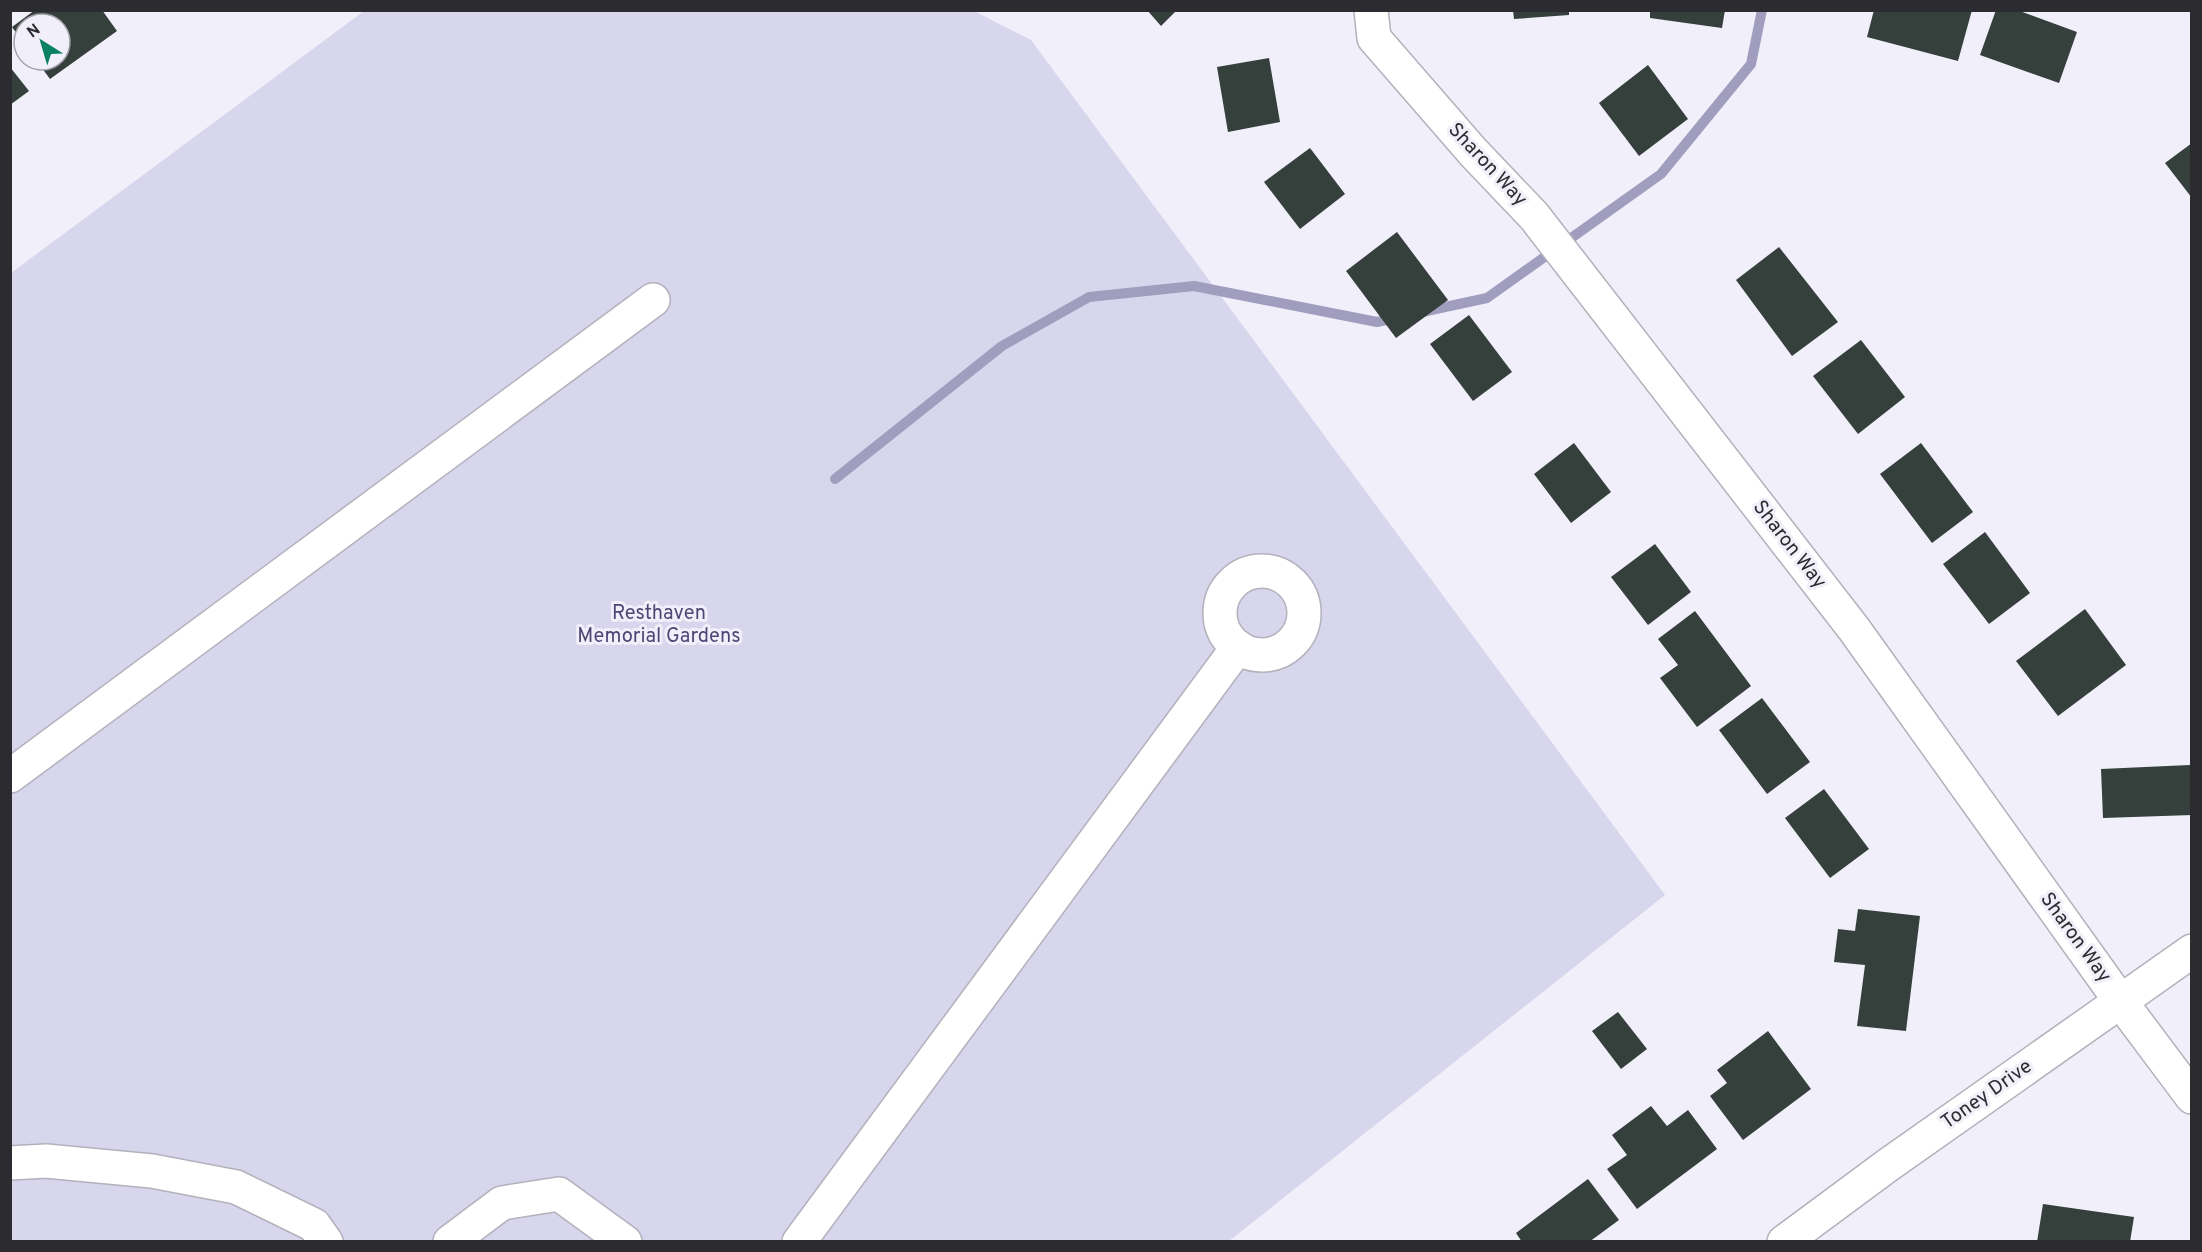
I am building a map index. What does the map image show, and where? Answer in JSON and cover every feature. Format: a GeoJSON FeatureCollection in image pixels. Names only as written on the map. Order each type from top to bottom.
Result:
{"type":"FeatureCollection","features":[{"type":"Feature","properties":{"kind":"street","name":"Sharon Way"},"geometry":{"type":"LineString","coordinates":[[1371,10],[1374,38],[1473,152],[1534,216],[1847,619],[2121,1002],[2192,1097]]}},
{"type":"Feature","properties":{"kind":"street"},"geometry":{"type":"LineString","coordinates":[[10,776],[653,300]]}},
{"type":"Feature","properties":{"kind":"street"},"geometry":{"type":"LineString","coordinates":[[799,1242],[1238,647]]}},
{"type":"Feature","properties":{"kind":"street","name":"Toney Drive"},"geometry":{"type":"LineString","coordinates":[[1784,1242],[1888,1164],[2192,951]]}},
{"type":"Feature","properties":{"kind":"street"},"geometry":{"type":"LineString","coordinates":[[10,1163],[46,1161],[152,1171],[236,1187],[314,1225],[326,1242]]}},
{"type":"Feature","properties":{"kind":"street"},"geometry":{"type":"LineString","coordinates":[[450,1242],[502,1203],[559,1194],[625,1242]]}},
{"type":"Feature","properties":{"kind":"green space","name":"Resthaven Memorial Gardens"},"geometry":{"type":"Polygon","coordinates":[[[972,10],[1031,40],[1665,895],[1229,1241],[11,1242],[11,273],[364,11],[972,10]]]}},
{"type":"Feature","properties":{"kind":"building"},"geometry":{"type":"Polygon","coordinates":[[[35,10],[102,10],[117,31],[72,63],[72,12],[32,12],[35,10]]]}},
{"type":"Feature","properties":{"kind":"building"},"geometry":{"type":"Polygon","coordinates":[[[1147,10],[1177,10],[1161,26],[1147,10]]]}},
{"type":"Feature","properties":{"kind":"building"},"geometry":{"type":"Polygon","coordinates":[[[1513,10],[1569,10],[1569,15],[1514,19],[1513,10]]]}},
{"type":"Feature","properties":{"kind":"building"},"geometry":{"type":"Polygon","coordinates":[[[1650,10],[1725,10],[1722,28],[1650,18],[1650,10]]]}},
{"type":"Feature","properties":{"kind":"building"},"geometry":{"type":"Polygon","coordinates":[[[1874,10],[1972,10],[1958,61],[1867,37],[1874,10]]]}},
{"type":"Feature","properties":{"kind":"building"},"geometry":{"type":"Polygon","coordinates":[[[1996,10],[2017,10],[2077,32],[2059,83],[1980,55],[1996,10]]]}},
{"type":"Feature","properties":{"kind":"building"},"geometry":{"type":"Polygon","coordinates":[[[1269,58],[1280,122],[1228,132],[1217,67],[1269,58]]]}},
{"type":"Feature","properties":{"kind":"building"},"geometry":{"type":"Polygon","coordinates":[[[1648,65],[1688,119],[1639,156],[1599,103],[1648,65]]]}},
{"type":"Feature","properties":{"kind":"building"},"geometry":{"type":"Polygon","coordinates":[[[10,67],[29,91],[10,105],[10,67]]]}},
{"type":"Feature","properties":{"kind":"building"},"geometry":{"type":"Polygon","coordinates":[[[45,72],[60,72],[50,79],[45,72]]]}},
{"type":"Feature","properties":{"kind":"building"},"geometry":{"type":"Polygon","coordinates":[[[2192,143],[2192,198],[2165,163],[2192,143]]]}},
{"type":"Feature","properties":{"kind":"building"},"geometry":{"type":"Polygon","coordinates":[[[1310,148],[1345,194],[1300,229],[1264,182],[1310,148]]]}},
{"type":"Feature","properties":{"kind":"building"},"geometry":{"type":"Polygon","coordinates":[[[1397,232],[1448,300],[1396,338],[1346,271],[1397,232]]]}},
{"type":"Feature","properties":{"kind":"building"},"geometry":{"type":"Polygon","coordinates":[[[1779,247],[1838,322],[1792,356],[1736,280],[1779,247]]]}},
{"type":"Feature","properties":{"kind":"building"},"geometry":{"type":"Polygon","coordinates":[[[1469,315],[1512,372],[1473,401],[1430,344],[1469,315]]]}},
{"type":"Feature","properties":{"kind":"building"},"geometry":{"type":"Polygon","coordinates":[[[1861,340],[1905,397],[1858,434],[1813,376],[1861,340]]]}},
{"type":"Feature","properties":{"kind":"building"},"geometry":{"type":"Polygon","coordinates":[[[1574,443],[1611,492],[1571,523],[1534,474],[1574,443]]]}},
{"type":"Feature","properties":{"kind":"building"},"geometry":{"type":"Polygon","coordinates":[[[1921,443],[1973,512],[1932,543],[1880,474],[1921,443]]]}},
{"type":"Feature","properties":{"kind":"building"},"geometry":{"type":"Polygon","coordinates":[[[1985,532],[2030,593],[1989,624],[1943,564],[1985,532]]]}},
{"type":"Feature","properties":{"kind":"building"},"geometry":{"type":"Polygon","coordinates":[[[1655,544],[1691,592],[1648,625],[1611,577],[1655,544]]]}},
{"type":"Feature","properties":{"kind":"building"},"geometry":{"type":"Polygon","coordinates":[[[2085,609],[2126,665],[2058,716],[2016,661],[2085,609]]]}},
{"type":"Feature","properties":{"kind":"building"},"geometry":{"type":"Polygon","coordinates":[[[1695,611],[1751,686],[1697,727],[1660,678],[1678,665],[1658,639],[1695,611]]]}},
{"type":"Feature","properties":{"kind":"building"},"geometry":{"type":"Polygon","coordinates":[[[1762,698],[1810,762],[1767,794],[1719,730],[1762,698]]]}},
{"type":"Feature","properties":{"kind":"building"},"geometry":{"type":"Polygon","coordinates":[[[2190,765],[2192,815],[2103,818],[2101,769],[2190,765]]]}},
{"type":"Feature","properties":{"kind":"building"},"geometry":{"type":"Polygon","coordinates":[[[1824,789],[1869,849],[1830,878],[1785,818],[1824,789]]]}},
{"type":"Feature","properties":{"kind":"building"},"geometry":{"type":"Polygon","coordinates":[[[1858,909],[1920,916],[1906,1031],[1857,1026],[1865,965],[1834,962],[1838,929],[1855,931],[1858,909]]]}},
{"type":"Feature","properties":{"kind":"building"},"geometry":{"type":"Polygon","coordinates":[[[1618,1012],[1647,1049],[1621,1069],[1592,1031],[1618,1012]]]}},
{"type":"Feature","properties":{"kind":"building"},"geometry":{"type":"Polygon","coordinates":[[[1768,1031],[1811,1089],[1743,1140],[1710,1096],[1727,1083],[1717,1070],[1768,1031]]]}},
{"type":"Feature","properties":{"kind":"building"},"geometry":{"type":"Polygon","coordinates":[[[1651,1106],[1667,1126],[1688,1110],[1717,1149],[1637,1209],[1607,1169],[1627,1155],[1612,1135],[1651,1106]]]}},
{"type":"Feature","properties":{"kind":"building"},"geometry":{"type":"Polygon","coordinates":[[[1588,1179],[1619,1220],[1589,1242],[1522,1242],[1516,1233],[1588,1179]]]}},
{"type":"Feature","properties":{"kind":"building"},"geometry":{"type":"Polygon","coordinates":[[[2043,1204],[2134,1217],[2130,1242],[2037,1242],[2043,1204]]]}},
{"type":"Feature","properties":{"kind":"waterway"},"geometry":{"type":"LineString","coordinates":[[1422,312],[1487,298],[1661,174],[1751,64],[1762,10]]}},
{"type":"Feature","properties":{"kind":"waterway"},"geometry":{"type":"LineString","coordinates":[[835,479],[1002,346],[1089,297],[1194,286],[1377,322],[1395,318]]}}]}
